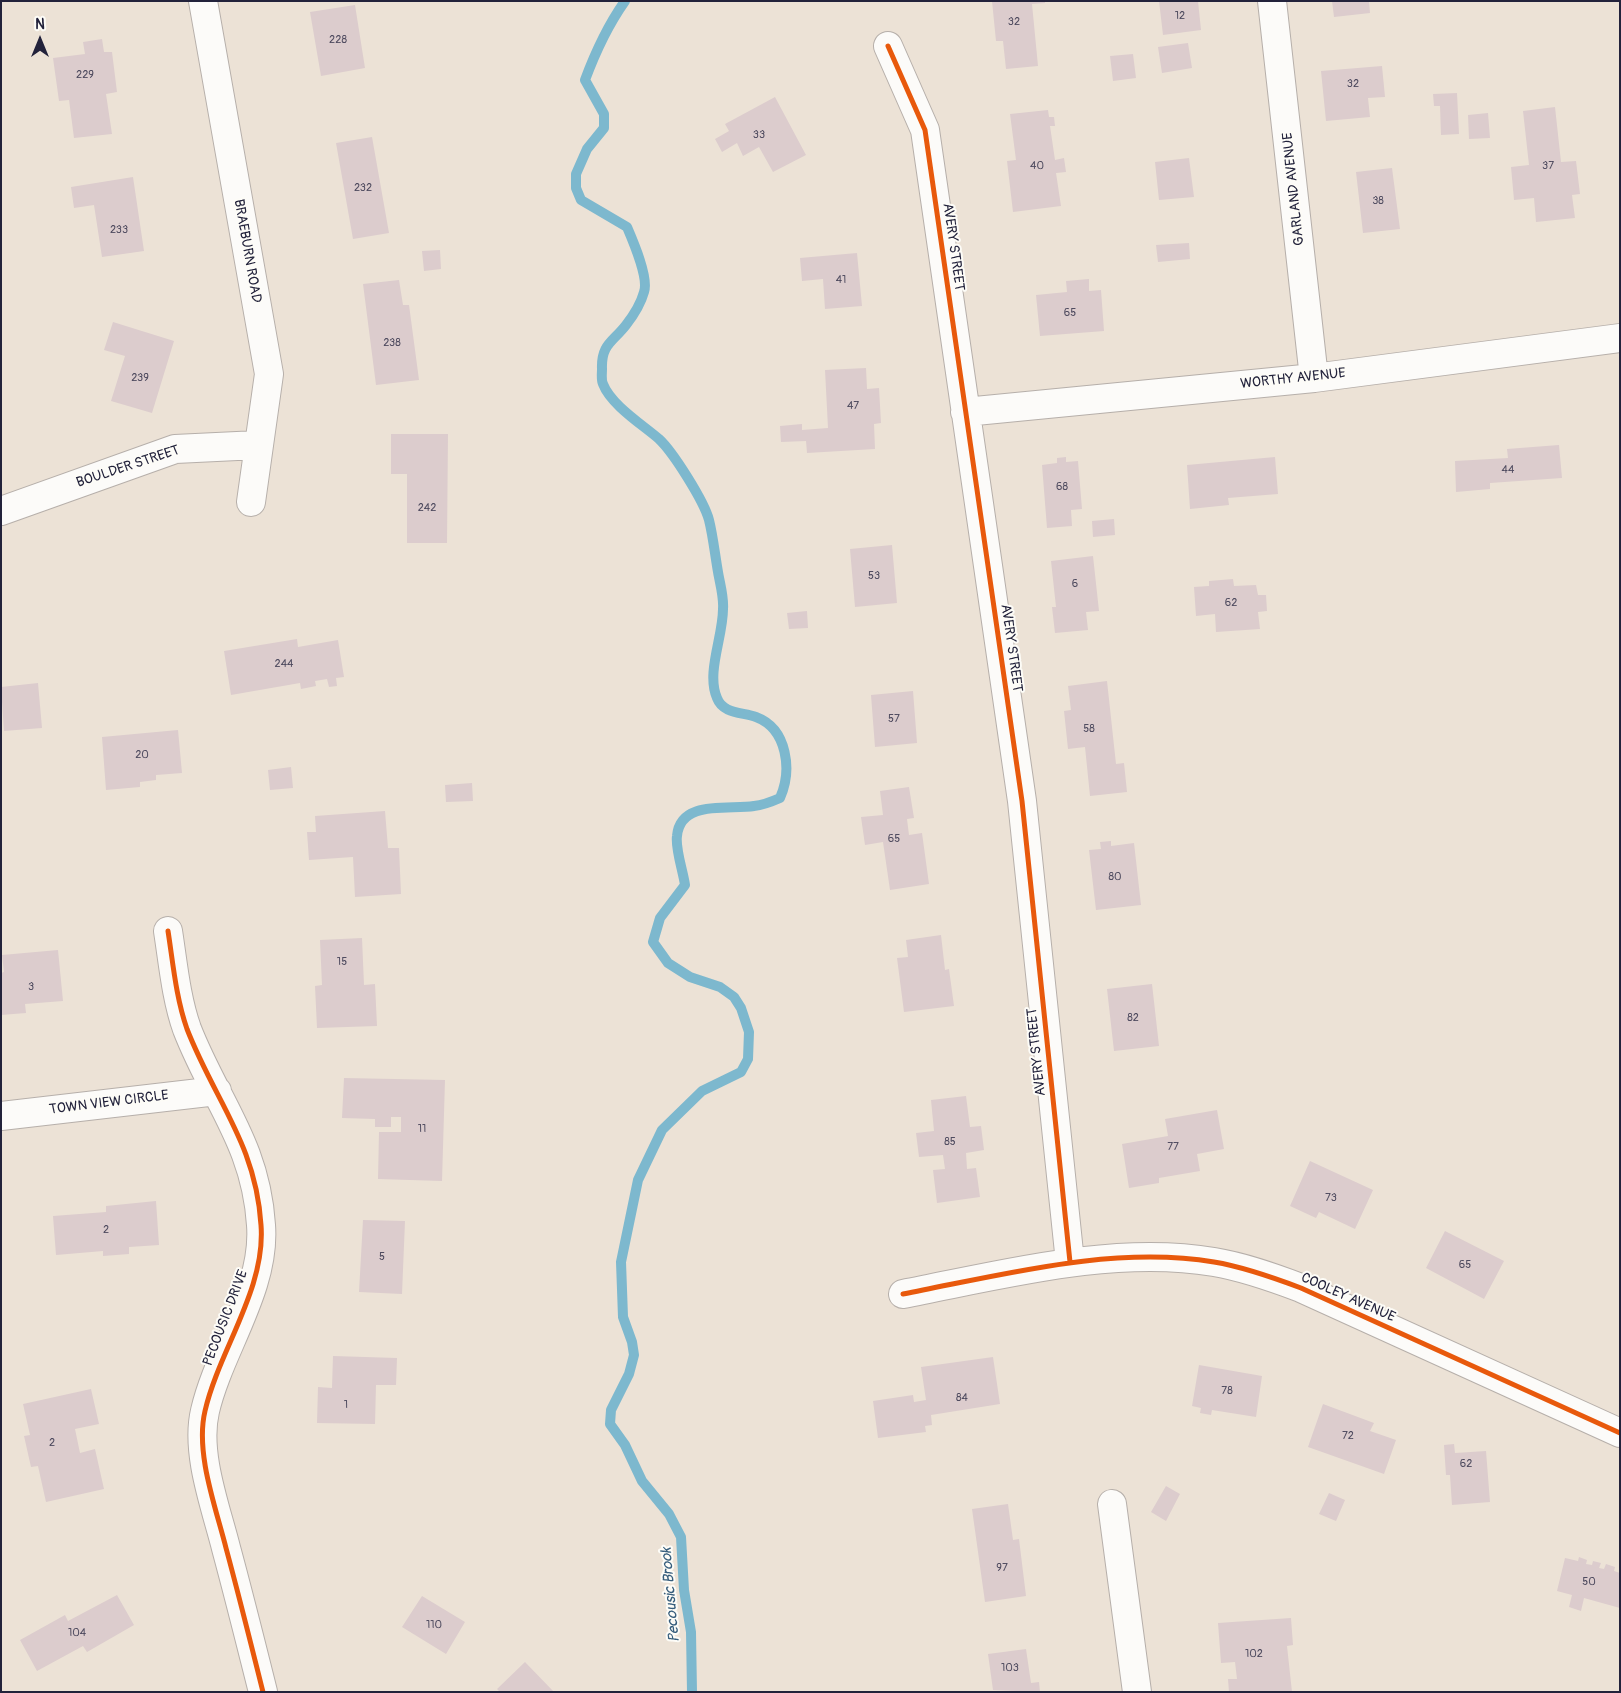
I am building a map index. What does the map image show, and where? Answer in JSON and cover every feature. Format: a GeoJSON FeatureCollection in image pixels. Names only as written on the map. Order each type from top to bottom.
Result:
{"type":"FeatureCollection","features":[{"type":"Feature","properties":{"kind":"street","name":"BRAEBURN ROAD"},"geometry":{"type":"LineString","coordinates":[[203,1],[269,374],[250,502]]}},
{"type":"Feature","properties":{"kind":"street","name":"GARLAND AVENUE"},"geometry":{"type":"LineString","coordinates":[[1272,1],[1314,378]]}},
{"type":"Feature","properties":{"kind":"street","name":"AVERY STREET"},"geometry":{"type":"LineString","coordinates":[[888,46],[925,130],[1022,801],[1070,1262]]}},
{"type":"Feature","properties":{"kind":"street","name":"WORTHY AVENUE"},"geometry":{"type":"LineString","coordinates":[[965,412],[1314,378],[1620,338]]}},
{"type":"Feature","properties":{"kind":"street","name":"BOULDER STREET"},"geometry":{"type":"LineString","coordinates":[[1,511],[175,449],[258,445]]}},
{"type":"Feature","properties":{"kind":"street","name":"PECOUSIC DRIVE"},"geometry":{"type":"LineString","coordinates":[[168,931],[184,1019],[202,1062],[231,1116],[254,1174],[258,1191],[261,1242],[251,1291],[220,1361],[205,1412],[204,1449],[211,1490],[264,1692]]}},
{"type":"Feature","properties":{"kind":"street","name":"TOWN VIEW CIRCLE"},"geometry":{"type":"LineString","coordinates":[[1,1116],[217,1091]]}},
{"type":"Feature","properties":{"kind":"street","name":"COOLEY AVENUE"},"geometry":{"type":"LineString","coordinates":[[903,1294],[1070,1262],[1182,1259],[1246,1268],[1301,1288],[1620,1433]]}},
{"type":"Feature","properties":{"kind":"street"},"geometry":{"type":"LineString","coordinates":[[1112,1504],[1137,1692]]}},
{"type":"Feature","properties":{"kind":"building"},"geometry":{"type":"Polygon","coordinates":[[[992,1],[1045,1],[1045,3],[1032,4],[1038,66],[1006,69],[1003,41],[996,41],[992,1]]]}},
{"type":"Feature","properties":{"kind":"building"},"geometry":{"type":"Polygon","coordinates":[[[1159,1],[1198,1],[1201,30],[1163,35],[1159,1]]]}},
{"type":"Feature","properties":{"kind":"building"},"geometry":{"type":"Polygon","coordinates":[[[1332,1],[1369,1],[1370,13],[1334,17],[1332,1]]]}},
{"type":"Feature","properties":{"kind":"building"},"geometry":{"type":"Polygon","coordinates":[[[355,5],[365,68],[321,76],[310,12],[355,5]]]}},
{"type":"Feature","properties":{"kind":"building"},"geometry":{"type":"Polygon","coordinates":[[[102,39],[104,52],[112,52],[117,92],[106,94],[112,134],[74,138],[69,100],[59,101],[53,58],[85,54],[83,42],[102,39]]]}},
{"type":"Feature","properties":{"kind":"building"},"geometry":{"type":"Polygon","coordinates":[[[1188,43],[1192,68],[1162,73],[1158,47],[1188,43]]]}},
{"type":"Feature","properties":{"kind":"building"},"geometry":{"type":"Polygon","coordinates":[[[1133,54],[1136,78],[1113,81],[1110,56],[1133,54]]]}},
{"type":"Feature","properties":{"kind":"building"},"geometry":{"type":"Polygon","coordinates":[[[1382,66],[1385,97],[1368,98],[1370,117],[1326,121],[1321,71],[1382,66]]]}},
{"type":"Feature","properties":{"kind":"building"},"geometry":{"type":"Polygon","coordinates":[[[1457,93],[1459,134],[1441,135],[1440,106],[1434,106],[1433,94],[1457,93]]]}},
{"type":"Feature","properties":{"kind":"building"},"geometry":{"type":"Polygon","coordinates":[[[775,97],[806,155],[773,172],[759,147],[743,156],[737,143],[722,152],[715,139],[729,131],[725,124],[775,97]]]}},
{"type":"Feature","properties":{"kind":"building"},"geometry":{"type":"Polygon","coordinates":[[[1555,107],[1561,162],[1576,161],[1580,194],[1572,195],[1575,218],[1536,222],[1534,198],[1514,200],[1511,167],[1529,165],[1523,111],[1555,107]]]}},
{"type":"Feature","properties":{"kind":"building"},"geometry":{"type":"Polygon","coordinates":[[[1048,110],[1049,117],[1054,117],[1055,126],[1050,126],[1055,160],[1064,158],[1066,172],[1056,173],[1061,206],[1013,212],[1007,161],[1016,160],[1010,114],[1048,110]]]}},
{"type":"Feature","properties":{"kind":"building"},"geometry":{"type":"Polygon","coordinates":[[[1488,113],[1490,138],[1469,139],[1468,115],[1488,113]]]}},
{"type":"Feature","properties":{"kind":"building"},"geometry":{"type":"Polygon","coordinates":[[[372,137],[389,233],[353,239],[336,143],[372,137]]]}},
{"type":"Feature","properties":{"kind":"building"},"geometry":{"type":"Polygon","coordinates":[[[1189,158],[1194,197],[1159,200],[1155,162],[1189,158]]]}},
{"type":"Feature","properties":{"kind":"building"},"geometry":{"type":"Polygon","coordinates":[[[1392,168],[1400,229],[1363,233],[1356,172],[1392,168]]]}},
{"type":"Feature","properties":{"kind":"building"},"geometry":{"type":"Polygon","coordinates":[[[133,177],[144,251],[102,257],[94,205],[74,208],[71,187],[133,177]]]}},
{"type":"Feature","properties":{"kind":"building"},"geometry":{"type":"Polygon","coordinates":[[[1189,243],[1190,259],[1158,262],[1156,245],[1189,243]]]}},
{"type":"Feature","properties":{"kind":"building"},"geometry":{"type":"Polygon","coordinates":[[[440,250],[441,269],[424,271],[422,251],[440,250]]]}},
{"type":"Feature","properties":{"kind":"building"},"geometry":{"type":"Polygon","coordinates":[[[857,253],[862,306],[825,309],[823,279],[802,281],[800,258],[857,253]]]}},
{"type":"Feature","properties":{"kind":"building"},"geometry":{"type":"Polygon","coordinates":[[[1089,279],[1089,291],[1101,290],[1104,331],[1040,336],[1036,295],[1067,292],[1066,281],[1089,279]]]}},
{"type":"Feature","properties":{"kind":"building"},"geometry":{"type":"Polygon","coordinates":[[[399,280],[403,305],[409,305],[419,380],[376,385],[363,284],[399,280]]]}},
{"type":"Feature","properties":{"kind":"building"},"geometry":{"type":"Polygon","coordinates":[[[113,322],[174,341],[152,413],[111,401],[125,356],[104,350],[113,322]]]}},
{"type":"Feature","properties":{"kind":"building"},"geometry":{"type":"Polygon","coordinates":[[[866,368],[867,389],[879,388],[881,423],[874,424],[875,449],[807,453],[806,441],[781,442],[780,426],[802,424],[802,430],[828,428],[825,370],[866,368]]]}},
{"type":"Feature","properties":{"kind":"building"},"geometry":{"type":"Polygon","coordinates":[[[391,434],[448,434],[447,543],[407,543],[407,474],[391,474],[391,434]]]}},
{"type":"Feature","properties":{"kind":"building"},"geometry":{"type":"Polygon","coordinates":[[[1559,445],[1562,478],[1490,483],[1490,489],[1456,492],[1455,461],[1508,458],[1507,449],[1559,445]]]}},
{"type":"Feature","properties":{"kind":"building"},"geometry":{"type":"Polygon","coordinates":[[[1066,457],[1066,462],[1078,461],[1082,509],[1071,510],[1072,526],[1047,528],[1042,465],[1057,463],[1057,458],[1066,457]]]}},
{"type":"Feature","properties":{"kind":"building"},"geometry":{"type":"Polygon","coordinates":[[[1275,457],[1278,494],[1228,498],[1229,505],[1190,509],[1187,465],[1275,457]]]}},
{"type":"Feature","properties":{"kind":"building"},"geometry":{"type":"Polygon","coordinates":[[[1114,519],[1115,535],[1093,537],[1092,521],[1114,519]]]}},
{"type":"Feature","properties":{"kind":"building"},"geometry":{"type":"Polygon","coordinates":[[[892,545],[897,603],[855,607],[850,549],[892,545]]]}},
{"type":"Feature","properties":{"kind":"building"},"geometry":{"type":"Polygon","coordinates":[[[1093,556],[1099,611],[1086,612],[1088,630],[1055,633],[1052,607],[1056,607],[1051,561],[1093,556]]]}},
{"type":"Feature","properties":{"kind":"building"},"geometry":{"type":"Polygon","coordinates":[[[1233,579],[1234,586],[1256,585],[1258,595],[1266,595],[1267,611],[1258,612],[1260,629],[1216,632],[1215,614],[1196,616],[1194,587],[1209,586],[1209,581],[1233,579]]]}},
{"type":"Feature","properties":{"kind":"building"},"geometry":{"type":"Polygon","coordinates":[[[807,611],[808,628],[789,629],[787,613],[807,611]]]}},
{"type":"Feature","properties":{"kind":"building"},"geometry":{"type":"Polygon","coordinates":[[[297,639],[298,647],[338,640],[344,677],[336,678],[337,686],[329,687],[327,679],[315,681],[316,686],[301,689],[300,683],[231,695],[224,651],[297,639]]]}},
{"type":"Feature","properties":{"kind":"building"},"geometry":{"type":"Polygon","coordinates":[[[1107,681],[1116,764],[1124,763],[1127,792],[1090,796],[1085,747],[1068,749],[1064,711],[1071,710],[1068,686],[1107,681]]]}},
{"type":"Feature","properties":{"kind":"building"},"geometry":{"type":"Polygon","coordinates":[[[38,683],[42,728],[4,731],[1,687],[38,683]]]}},
{"type":"Feature","properties":{"kind":"building"},"geometry":{"type":"Polygon","coordinates":[[[913,691],[917,743],[875,747],[871,695],[913,691]]]}},
{"type":"Feature","properties":{"kind":"building"},"geometry":{"type":"Polygon","coordinates":[[[178,730],[182,773],[156,775],[156,780],[140,782],[140,787],[106,790],[102,737],[178,730]]]}},
{"type":"Feature","properties":{"kind":"building"},"geometry":{"type":"Polygon","coordinates":[[[291,767],[293,788],[270,790],[268,770],[291,767]]]}},
{"type":"Feature","properties":{"kind":"building"},"geometry":{"type":"Polygon","coordinates":[[[472,783],[473,801],[446,802],[445,785],[472,783]]]}},
{"type":"Feature","properties":{"kind":"building"},"geometry":{"type":"Polygon","coordinates":[[[909,787],[914,818],[907,819],[909,835],[922,833],[929,884],[890,890],[883,842],[865,845],[861,817],[883,815],[880,791],[909,787]]]}},
{"type":"Feature","properties":{"kind":"building"},"geometry":{"type":"Polygon","coordinates":[[[385,811],[388,848],[399,848],[401,894],[355,897],[353,857],[309,860],[307,832],[316,832],[315,816],[385,811]]]}},
{"type":"Feature","properties":{"kind":"building"},"geometry":{"type":"Polygon","coordinates":[[[1111,841],[1111,846],[1134,843],[1141,905],[1096,910],[1089,850],[1101,849],[1100,842],[1111,841]]]}},
{"type":"Feature","properties":{"kind":"building"},"geometry":{"type":"Polygon","coordinates":[[[941,935],[945,970],[949,969],[954,1006],[904,1012],[897,958],[908,957],[906,940],[941,935]]]}},
{"type":"Feature","properties":{"kind":"building"},"geometry":{"type":"Polygon","coordinates":[[[362,938],[364,985],[375,984],[377,1026],[317,1028],[315,986],[322,985],[320,940],[362,938]]]}},
{"type":"Feature","properties":{"kind":"building"},"geometry":{"type":"Polygon","coordinates":[[[58,950],[63,1001],[25,1004],[26,1013],[1,1015],[1,973],[4,972],[2,955],[58,950]]]}},
{"type":"Feature","properties":{"kind":"building"},"geometry":{"type":"Polygon","coordinates":[[[1152,984],[1159,1046],[1114,1051],[1107,989],[1152,984]]]}},
{"type":"Feature","properties":{"kind":"building"},"geometry":{"type":"Polygon","coordinates":[[[344,1078],[445,1080],[442,1181],[378,1179],[379,1132],[401,1132],[401,1117],[391,1117],[391,1127],[375,1127],[375,1119],[342,1118],[344,1078]]]}},
{"type":"Feature","properties":{"kind":"building"},"geometry":{"type":"Polygon","coordinates":[[[966,1096],[970,1127],[981,1126],[984,1150],[966,1153],[967,1169],[976,1168],[980,1197],[937,1203],[933,1170],[945,1169],[943,1155],[919,1157],[916,1133],[934,1131],[931,1100],[966,1096]]]}},
{"type":"Feature","properties":{"kind":"building"},"geometry":{"type":"Polygon","coordinates":[[[1217,1110],[1224,1149],[1197,1154],[1200,1171],[1159,1178],[1159,1183],[1129,1188],[1122,1144],[1168,1136],[1165,1119],[1217,1110]]]}},
{"type":"Feature","properties":{"kind":"building"},"geometry":{"type":"Polygon","coordinates":[[[1310,1161],[1373,1190],[1355,1229],[1319,1212],[1316,1218],[1290,1206],[1310,1161]]]}},
{"type":"Feature","properties":{"kind":"building"},"geometry":{"type":"Polygon","coordinates":[[[156,1201],[159,1245],[129,1247],[129,1254],[103,1256],[103,1251],[56,1255],[53,1216],[106,1212],[106,1206],[156,1201]]]}},
{"type":"Feature","properties":{"kind":"building"},"geometry":{"type":"Polygon","coordinates":[[[363,1220],[405,1221],[402,1294],[359,1292],[363,1220]]]}},
{"type":"Feature","properties":{"kind":"building"},"geometry":{"type":"Polygon","coordinates":[[[1445,1231],[1504,1261],[1484,1299],[1426,1268],[1445,1231]]]}},
{"type":"Feature","properties":{"kind":"building"},"geometry":{"type":"Polygon","coordinates":[[[333,1356],[397,1358],[396,1385],[376,1385],[375,1424],[317,1423],[318,1387],[332,1388],[333,1356]]]}},
{"type":"Feature","properties":{"kind":"building"},"geometry":{"type":"Polygon","coordinates":[[[993,1357],[1000,1404],[931,1415],[932,1425],[925,1426],[926,1432],[878,1438],[873,1401],[913,1395],[914,1402],[926,1400],[921,1367],[993,1357]]]}},
{"type":"Feature","properties":{"kind":"building"},"geometry":{"type":"Polygon","coordinates":[[[1199,1365],[1262,1376],[1256,1417],[1212,1410],[1211,1415],[1200,1413],[1201,1408],[1192,1406],[1199,1365]]]}},
{"type":"Feature","properties":{"kind":"building"},"geometry":{"type":"Polygon","coordinates":[[[91,1389],[99,1424],[75,1429],[80,1453],[95,1449],[104,1489],[46,1502],[38,1466],[31,1467],[24,1436],[30,1435],[23,1404],[91,1389]]]}},
{"type":"Feature","properties":{"kind":"building"},"geometry":{"type":"Polygon","coordinates":[[[1323,1404],[1374,1423],[1370,1431],[1396,1440],[1384,1474],[1308,1447],[1323,1404]]]}},
{"type":"Feature","properties":{"kind":"building"},"geometry":{"type":"Polygon","coordinates":[[[1454,1444],[1455,1453],[1486,1451],[1490,1502],[1452,1505],[1450,1475],[1446,1475],[1444,1445],[1454,1444]]]}},
{"type":"Feature","properties":{"kind":"building"},"geometry":{"type":"Polygon","coordinates":[[[1166,1486],[1180,1494],[1166,1521],[1151,1512],[1166,1486]]]}},
{"type":"Feature","properties":{"kind":"building"},"geometry":{"type":"Polygon","coordinates":[[[1329,1493],[1345,1500],[1336,1521],[1319,1514],[1329,1493]]]}},
{"type":"Feature","properties":{"kind":"building"},"geometry":{"type":"Polygon","coordinates":[[[1008,1504],[1013,1540],[1019,1539],[1026,1596],[985,1602],[972,1509],[1008,1504]]]}},
{"type":"Feature","properties":{"kind":"building"},"geometry":{"type":"Polygon","coordinates":[[[1579,1557],[1587,1560],[1586,1564],[1592,1565],[1593,1561],[1601,1563],[1599,1568],[1604,1569],[1606,1564],[1615,1567],[1614,1571],[1620,1573],[1620,1608],[1584,1598],[1581,1611],[1569,1607],[1572,1595],[1557,1591],[1565,1558],[1578,1561],[1579,1557]]]}},
{"type":"Feature","properties":{"kind":"building"},"geometry":{"type":"Polygon","coordinates":[[[117,1595],[134,1625],[87,1652],[83,1646],[37,1671],[20,1640],[65,1615],[68,1621],[117,1595]]]}},
{"type":"Feature","properties":{"kind":"building"},"geometry":{"type":"Polygon","coordinates":[[[422,1596],[465,1622],[446,1654],[402,1627],[422,1596]]]}},
{"type":"Feature","properties":{"kind":"building"},"geometry":{"type":"Polygon","coordinates":[[[1291,1618],[1293,1645],[1287,1646],[1292,1692],[1229,1692],[1228,1679],[1237,1679],[1235,1662],[1221,1663],[1218,1623],[1291,1618]]]}},
{"type":"Feature","properties":{"kind":"building"},"geometry":{"type":"Polygon","coordinates":[[[1026,1649],[1031,1683],[1039,1682],[1040,1692],[993,1690],[988,1654],[1026,1649]]]}},
{"type":"Feature","properties":{"kind":"building"},"geometry":{"type":"Polygon","coordinates":[[[525,1662],[554,1692],[500,1692],[497,1689],[525,1662]]]}},
{"type":"Feature","properties":{"kind":"waterway","name":"Pecousic Brook"},"geometry":{"type":"LineString","coordinates":[[625,1],[602,39],[585,80],[604,114],[604,128],[587,149],[576,174],[576,188],[581,200],[627,227],[640,260],[644,278],[644,292],[639,305],[626,325],[606,349],[602,361],[602,381],[607,392],[620,407],[665,445],[701,501],[709,520],[723,600],[722,620],[713,677],[717,698],[728,710],[756,717],[767,723],[781,741],[786,764],[786,776],[780,798],[758,806],[720,807],[696,811],[687,816],[680,824],[677,847],[685,885],[660,918],[653,942],[668,963],[690,977],[720,987],[734,997],[741,1008],[749,1032],[748,1059],[741,1072],[702,1091],[662,1130],[638,1180],[621,1262],[623,1317],[632,1342],[634,1355],[629,1374],[611,1410],[610,1424],[625,1445],[642,1481],[669,1514],[681,1537],[684,1590],[691,1632],[692,1692]]}},
{"type":"Feature","properties":{"kind":"cycle path"},"geometry":{"type":"LineString","coordinates":[[888,46],[925,130],[1022,801],[1070,1262]]}},
{"type":"Feature","properties":{"kind":"cycle path"},"geometry":{"type":"LineString","coordinates":[[168,931],[177,993],[187,1029],[243,1146],[258,1196],[261,1249],[256,1272],[249,1296],[212,1388],[205,1411],[203,1444],[212,1498],[263,1692]]}},
{"type":"Feature","properties":{"kind":"cycle path"},"geometry":{"type":"LineString","coordinates":[[903,1294],[1018,1271],[1097,1260],[1137,1257],[1176,1258],[1225,1264],[1301,1288],[1620,1433]]}}]}
